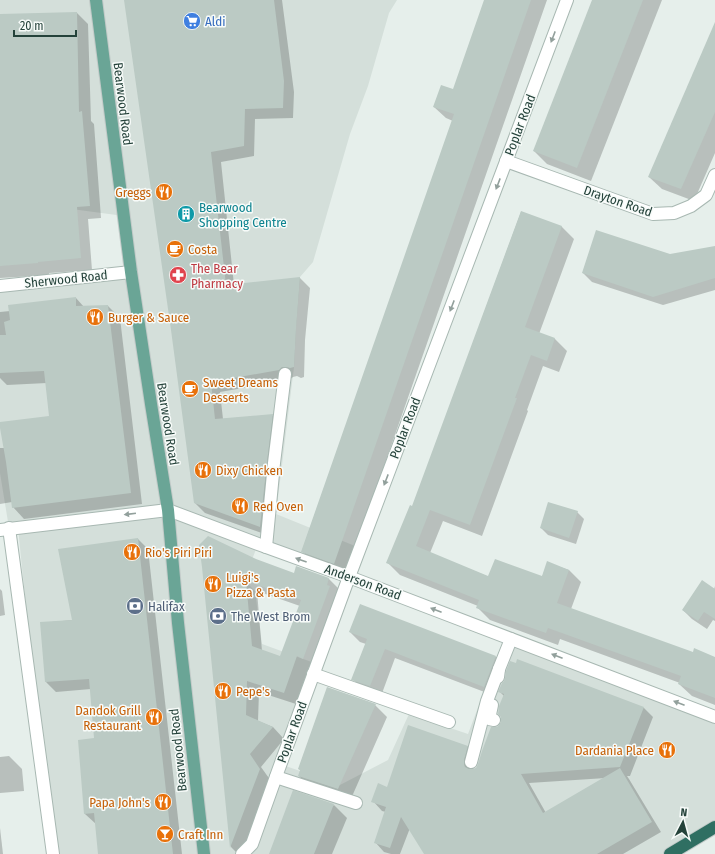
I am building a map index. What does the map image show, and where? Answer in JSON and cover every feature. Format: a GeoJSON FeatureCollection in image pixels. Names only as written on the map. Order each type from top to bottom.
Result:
{"type":"FeatureCollection","features":[{"type":"Feature","properties":{"kind":"highway"},"geometry":{"type":"LineString","coordinates":[[670,854],[715,827]]}},
{"type":"Feature","properties":{"kind":"main road","name":"Bearwood Road"},"geometry":{"type":"LineString","coordinates":[[96,0],[131,272],[168,510],[178,623],[204,854]]}},
{"type":"Feature","properties":{"kind":"street","name":"Poplar Road"},"geometry":{"type":"LineString","coordinates":[[242,854],[252,844],[349,577],[567,0]]}},
{"type":"Feature","properties":{"kind":"street","name":"Drayton Road"},"geometry":{"type":"LineString","coordinates":[[506,161],[653,214],[674,213],[691,206],[706,195],[715,174]]}},
{"type":"Feature","properties":{"kind":"street","name":"Sherwood Road"},"geometry":{"type":"LineString","coordinates":[[0,286],[131,272]]}},
{"type":"Feature","properties":{"kind":"street"},"geometry":{"type":"LineString","coordinates":[[266,547],[274,463],[285,374]]}},
{"type":"Feature","properties":{"kind":"street","name":"Anderson Road"},"geometry":{"type":"LineString","coordinates":[[5,529],[168,510],[511,638],[715,717]]}},
{"type":"Feature","properties":{"kind":"street"},"geometry":{"type":"LineString","coordinates":[[5,529],[53,854]]}},
{"type":"Feature","properties":{"kind":"street"},"geometry":{"type":"LineString","coordinates":[[471,762],[487,701],[511,638]]}},
{"type":"Feature","properties":{"kind":"street"},"geometry":{"type":"LineString","coordinates":[[494,720],[489,719],[499,669]]}},
{"type":"Feature","properties":{"kind":"street"},"geometry":{"type":"LineString","coordinates":[[313,674],[449,722]]}},
{"type":"Feature","properties":{"kind":"street"},"geometry":{"type":"LineString","coordinates":[[276,777],[356,803]]}},
{"type":"Feature","properties":{"kind":"shaded area"},"geometry":{"type":"Polygon","coordinates":[[[0,0],[397,0],[389,13],[368,86],[350,134],[313,262],[300,277],[294,367],[276,514],[360,548],[349,577],[258,544],[244,580],[255,591],[262,644],[317,664],[280,764],[340,785],[388,760],[409,714],[468,734],[505,636],[715,717],[715,827],[670,854],[51,854],[18,528],[9,528],[0,473],[0,286],[131,272],[124,216],[64,208],[0,172],[0,0]]]}},
{"type":"Feature","properties":{"kind":"building","name":"Bearwood Shopping Centre"},"geometry":{"type":"Polygon","coordinates":[[[124,0],[274,0],[284,81],[283,108],[245,109],[244,146],[211,152],[226,285],[300,277],[294,367],[282,367],[279,370],[211,382],[215,419],[273,414],[260,527],[194,503],[124,0]]]}},
{"type":"Feature","properties":{"kind":"building"},"geometry":{"type":"Polygon","coordinates":[[[484,0],[531,0],[334,564],[301,552],[454,114],[433,107],[441,85],[453,89],[484,0]]]}},
{"type":"Feature","properties":{"kind":"building"},"geometry":{"type":"Polygon","coordinates":[[[592,0],[643,0],[577,168],[533,151],[592,0]]]}},
{"type":"Feature","properties":{"kind":"building"},"geometry":{"type":"Polygon","coordinates":[[[77,12],[79,112],[82,111],[90,206],[77,207],[81,258],[0,266],[0,14],[77,12]]]}},
{"type":"Feature","properties":{"kind":"building"},"geometry":{"type":"Polygon","coordinates":[[[715,22],[715,112],[681,189],[648,177],[715,22]]]}},
{"type":"Feature","properties":{"kind":"building"},"geometry":{"type":"Polygon","coordinates":[[[521,211],[562,226],[525,327],[555,338],[547,361],[531,355],[515,398],[517,398],[470,525],[430,510],[416,546],[488,576],[495,559],[542,576],[547,561],[569,570],[557,603],[693,652],[694,648],[715,657],[715,698],[678,684],[681,676],[548,628],[546,633],[476,608],[479,600],[386,563],[410,505],[412,506],[521,211]]]}},
{"type":"Feature","properties":{"kind":"building"},"geometry":{"type":"Polygon","coordinates":[[[596,230],[670,254],[715,246],[715,278],[653,297],[582,273],[596,230]]]}},
{"type":"Feature","properties":{"kind":"building"},"geometry":{"type":"Polygon","coordinates":[[[76,297],[76,306],[108,305],[131,493],[12,508],[0,422],[49,416],[44,371],[0,373],[0,335],[6,335],[4,322],[10,320],[8,305],[76,297]]]}},
{"type":"Feature","properties":{"kind":"building"},"geometry":{"type":"Polygon","coordinates":[[[548,502],[578,511],[569,538],[540,528],[548,502]]]}},
{"type":"Feature","properties":{"kind":"building"},"geometry":{"type":"Polygon","coordinates":[[[208,536],[256,559],[294,573],[296,566],[329,578],[327,585],[330,586],[303,659],[297,656],[284,693],[247,681],[246,715],[273,727],[250,754],[260,769],[230,848],[202,567],[199,545],[208,536]],[[246,581],[252,646],[280,656],[301,600],[246,581]]]}},
{"type":"Feature","properties":{"kind":"building"},"geometry":{"type":"Polygon","coordinates":[[[138,538],[173,854],[98,854],[94,813],[84,814],[78,740],[94,738],[89,679],[45,682],[40,622],[72,620],[58,549],[138,538]]]}},
{"type":"Feature","properties":{"kind":"building"},"geometry":{"type":"Polygon","coordinates":[[[702,580],[715,589],[715,619],[704,612],[698,621],[682,610],[702,580]]]}},
{"type":"Feature","properties":{"kind":"building"},"geometry":{"type":"Polygon","coordinates":[[[360,604],[496,656],[484,687],[385,649],[370,686],[351,680],[367,639],[349,632],[360,604]]]}},
{"type":"Feature","properties":{"kind":"building"},"geometry":{"type":"Polygon","coordinates":[[[517,659],[644,707],[620,767],[521,774],[543,813],[620,768],[652,822],[597,854],[424,854],[401,817],[390,848],[374,843],[386,807],[371,802],[378,783],[387,787],[408,725],[468,746],[464,760],[465,767],[469,769],[476,768],[491,727],[497,727],[501,722],[501,717],[498,714],[499,706],[504,694],[498,692],[504,681],[510,661],[516,663],[517,659]]]}},
{"type":"Feature","properties":{"kind":"building"},"geometry":{"type":"Polygon","coordinates":[[[327,687],[376,704],[338,789],[298,776],[300,770],[298,769],[327,687]]]}},
{"type":"Feature","properties":{"kind":"building"},"geometry":{"type":"Polygon","coordinates":[[[293,790],[334,804],[314,854],[269,854],[293,790]]]}},
{"type":"Feature","properties":{"kind":"place","name":"Aldi"},"geometry":{"type":"Point","coordinates":[192,21]}},
{"type":"Feature","properties":{"kind":"place","name":"Greggs"},"geometry":{"type":"Point","coordinates":[164,192]}},
{"type":"Feature","properties":{"kind":"place","name":"Bearwood Shopping Centre"},"geometry":{"type":"Point","coordinates":[186,214]}},
{"type":"Feature","properties":{"kind":"place","name":"Costa"},"geometry":{"type":"Point","coordinates":[175,249]}},
{"type":"Feature","properties":{"kind":"place","name":"The Bear Pharmacy"},"geometry":{"type":"Point","coordinates":[178,275]}},
{"type":"Feature","properties":{"kind":"place","name":"Burger & Sauce"},"geometry":{"type":"Point","coordinates":[95,317]}},
{"type":"Feature","properties":{"kind":"place","name":"Sweet Dreams Desserts"},"geometry":{"type":"Point","coordinates":[190,389]}},
{"type":"Feature","properties":{"kind":"place","name":"Dixy Chicken"},"geometry":{"type":"Point","coordinates":[203,470]}},
{"type":"Feature","properties":{"kind":"place","name":"Red Oven"},"geometry":{"type":"Point","coordinates":[240,506]}},
{"type":"Feature","properties":{"kind":"place","name":"Rio's Piri Piri"},"geometry":{"type":"Point","coordinates":[132,552]}},
{"type":"Feature","properties":{"kind":"place","name":"Luigi's Pizza & Pasta"},"geometry":{"type":"Point","coordinates":[213,584]}},
{"type":"Feature","properties":{"kind":"place","name":"Halifax"},"geometry":{"type":"Point","coordinates":[135,606]}},
{"type":"Feature","properties":{"kind":"place","name":"The West Brom"},"geometry":{"type":"Point","coordinates":[218,616]}},
{"type":"Feature","properties":{"kind":"place","name":"Pepe's"},"geometry":{"type":"Point","coordinates":[223,691]}},
{"type":"Feature","properties":{"kind":"place","name":"Dandok Grill Restaurant"},"geometry":{"type":"Point","coordinates":[154,717]}},
{"type":"Feature","properties":{"kind":"place","name":"Dardania Place"},"geometry":{"type":"Point","coordinates":[667,750]}},
{"type":"Feature","properties":{"kind":"place","name":"Papa John's"},"geometry":{"type":"Point","coordinates":[163,802]}},
{"type":"Feature","properties":{"kind":"place","name":"Craft Inn"},"geometry":{"type":"Point","coordinates":[165,834]}}]}
